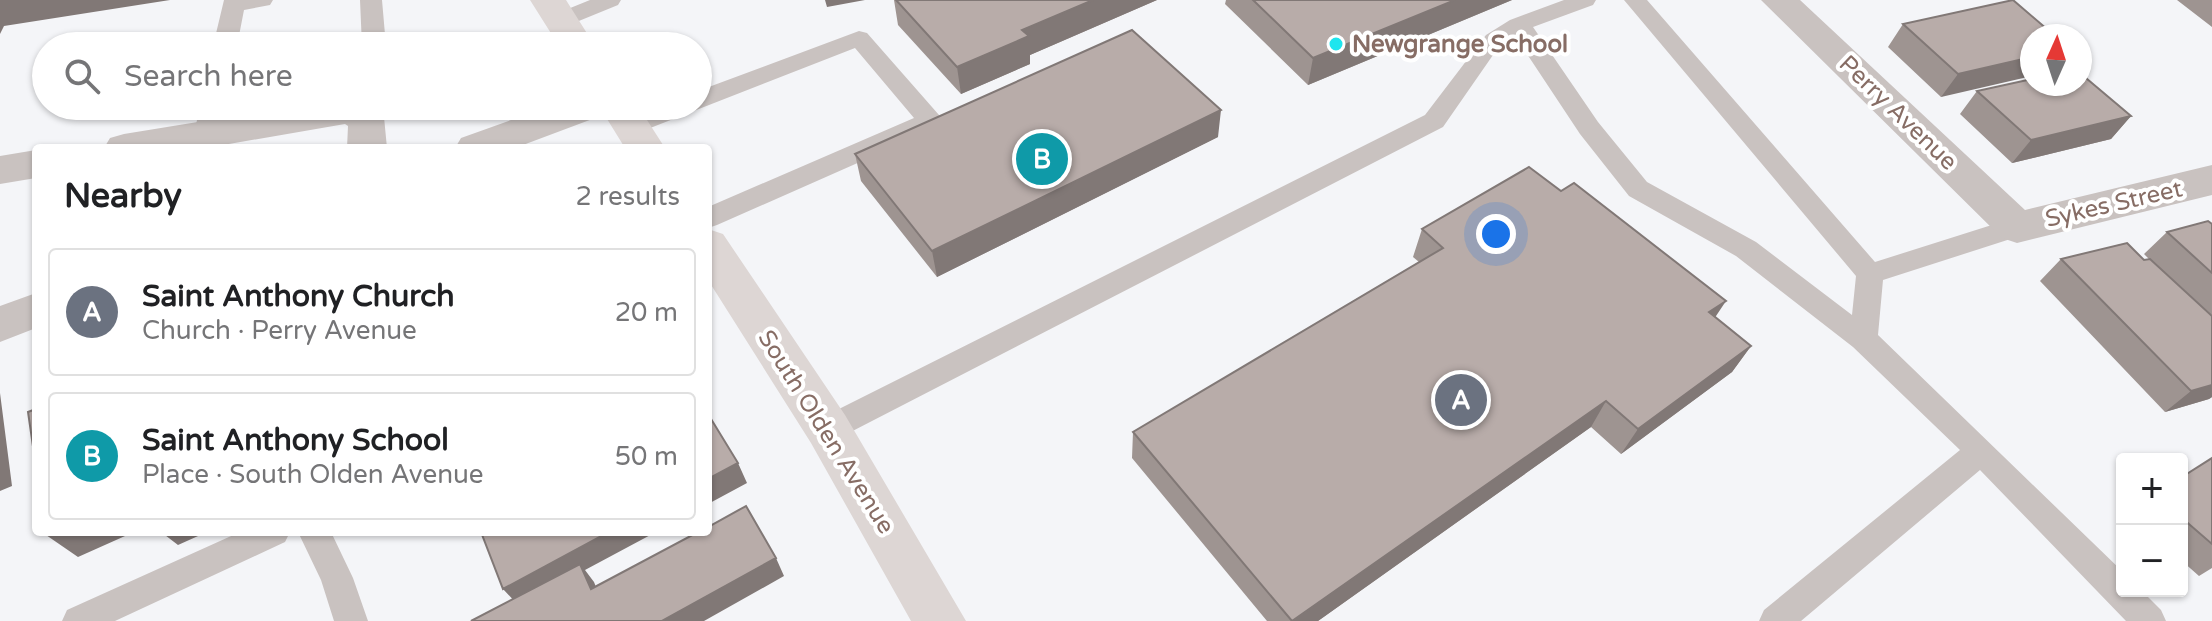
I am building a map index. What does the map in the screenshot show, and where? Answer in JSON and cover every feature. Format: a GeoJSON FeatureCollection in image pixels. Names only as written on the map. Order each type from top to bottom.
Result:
{"type":"FeatureCollection","features":[{"type":"Feature","properties":{"kind":"main road","name":"South Olden Avenue"},"geometry":{"type":"LineString","coordinates":[[712,251],[828,429],[935,619]]}},
{"type":"Feature","properties":{"kind":"street","name":"Perry Avenue"},"geometry":{"type":"LineString","coordinates":[[1779,0],[2017,227]]}},
{"type":"Feature","properties":{"kind":"street"},"geometry":{"type":"LineString","coordinates":[[136,144],[209,120]]}},
{"type":"Feature","properties":{"kind":"street"},"geometry":{"type":"LineString","coordinates":[[367,120],[367,144]]}},
{"type":"Feature","properties":{"kind":"street"},"geometry":{"type":"LineString","coordinates":[[486,144],[551,120]]}},
{"type":"Feature","properties":{"kind":"street"},"geometry":{"type":"LineString","coordinates":[[0,170],[32,165]]}},
{"type":"Feature","properties":{"kind":"street","name":"Sykes Street"},"geometry":{"type":"LineString","coordinates":[[2017,227],[2212,180]]}},
{"type":"Feature","properties":{"kind":"street"},"geometry":{"type":"LineString","coordinates":[[0,324],[32,312]]}},
{"type":"Feature","properties":{"kind":"lane"},"geometry":{"type":"LineString","coordinates":[[228,32],[234,2],[262,0]]}},
{"type":"Feature","properties":{"kind":"lane"},"geometry":{"type":"LineString","coordinates":[[371,0],[373,32]]}},
{"type":"Feature","properties":{"kind":"lane"},"geometry":{"type":"LineString","coordinates":[[562,22],[610,0]]}},
{"type":"Feature","properties":{"kind":"lane"},"geometry":{"type":"LineString","coordinates":[[828,429],[1434,121],[1455,98],[1485,49],[1505,31],[1585,0]]}},
{"type":"Feature","properties":{"kind":"lane"},"geometry":{"type":"LineString","coordinates":[[1635,0],[1870,274],[1863,339]]}},
{"type":"Feature","properties":{"kind":"lane"},"geometry":{"type":"LineString","coordinates":[[1520,26],[1589,128],[1638,189],[1746,249],[1863,339],[1981,451],[2149,621]]}},
{"type":"Feature","properties":{"kind":"lane"},"geometry":{"type":"LineString","coordinates":[[712,95],[859,38],[930,121],[712,216]]}},
{"type":"Feature","properties":{"kind":"lane"},"geometry":{"type":"LineString","coordinates":[[1870,274],[2017,227]]}},
{"type":"Feature","properties":{"kind":"lane"},"geometry":{"type":"LineString","coordinates":[[1776,621],[1981,451]]}},
{"type":"Feature","properties":{"kind":"lane"},"geometry":{"type":"LineString","coordinates":[[79,621],[265,536]]}},
{"type":"Feature","properties":{"kind":"lane"},"geometry":{"type":"LineString","coordinates":[[316,536],[337,578],[351,621]]}},
{"type":"Feature","properties":{"kind":"building"},"geometry":{"type":"Polygon","coordinates":[[[896,0],[1093,0],[1022,30],[1029,36],[957,67],[896,0]]]}},
{"type":"Feature","properties":{"kind":"building"},"geometry":{"type":"Polygon","coordinates":[[[1253,0],[1455,0],[1313,58],[1253,0]]]}},
{"type":"Feature","properties":{"kind":"building"},"geometry":{"type":"Polygon","coordinates":[[[2013,0],[2041,24],[2020,24],[2020,60],[1958,74],[1903,24],[2013,0]]]}},
{"type":"Feature","properties":{"kind":"building"},"geometry":{"type":"Polygon","coordinates":[[[1132,30],[1221,110],[932,251],[855,154],[1132,30]]]}},
{"type":"Feature","properties":{"kind":"building"},"geometry":{"type":"Polygon","coordinates":[[[2020,82],[2020,96],[2092,96],[2092,83],[2131,116],[2031,140],[1977,91],[2020,82]]]}},
{"type":"Feature","properties":{"kind":"building"},"geometry":{"type":"Polygon","coordinates":[[[1529,167],[1561,191],[1574,183],[1726,301],[1709,312],[1751,346],[1638,429],[1606,401],[1292,621],[1133,432],[1443,248],[1422,229],[1529,167]]]}},
{"type":"Feature","properties":{"kind":"building"},"geometry":{"type":"Polygon","coordinates":[[[2208,221],[2212,224],[2212,273],[2167,232],[2208,221]]]}},
{"type":"Feature","properties":{"kind":"building"},"geometry":{"type":"Polygon","coordinates":[[[2127,243],[2144,260],[2150,259],[2212,316],[2212,385],[2191,391],[2061,259],[2127,243]]]}},
{"type":"Feature","properties":{"kind":"building"},"geometry":{"type":"Polygon","coordinates":[[[32,410],[32,440],[28,412],[32,410]]]}},
{"type":"Feature","properties":{"kind":"building"},"geometry":{"type":"Polygon","coordinates":[[[712,421],[738,463],[712,477],[712,421]]]}},
{"type":"Feature","properties":{"kind":"building"},"geometry":{"type":"Polygon","coordinates":[[[2212,458],[2212,544],[2188,523],[2188,473],[2212,458]]]}},
{"type":"Feature","properties":{"kind":"building"},"geometry":{"type":"Polygon","coordinates":[[[746,506],[776,558],[662,621],[471,621],[580,564],[591,589],[690,536],[712,536],[712,525],[746,506]]]}},
{"type":"Feature","properties":{"kind":"building"},"geometry":{"type":"Polygon","coordinates":[[[483,536],[602,536],[503,589],[483,536]]]}},
{"type":"Feature","properties":{"kind":"place","name":"Newgrange School"},"geometry":{"type":"Point","coordinates":[1336,44]}},
{"type":"Feature","properties":{"kind":"place","name":"Saint Anthony School"},"geometry":{"type":"Point","coordinates":[1042,159]}},
{"type":"Feature","properties":{"kind":"place","name":"Saint Anthony Church"},"geometry":{"type":"Point","coordinates":[1461,400]}}]}
